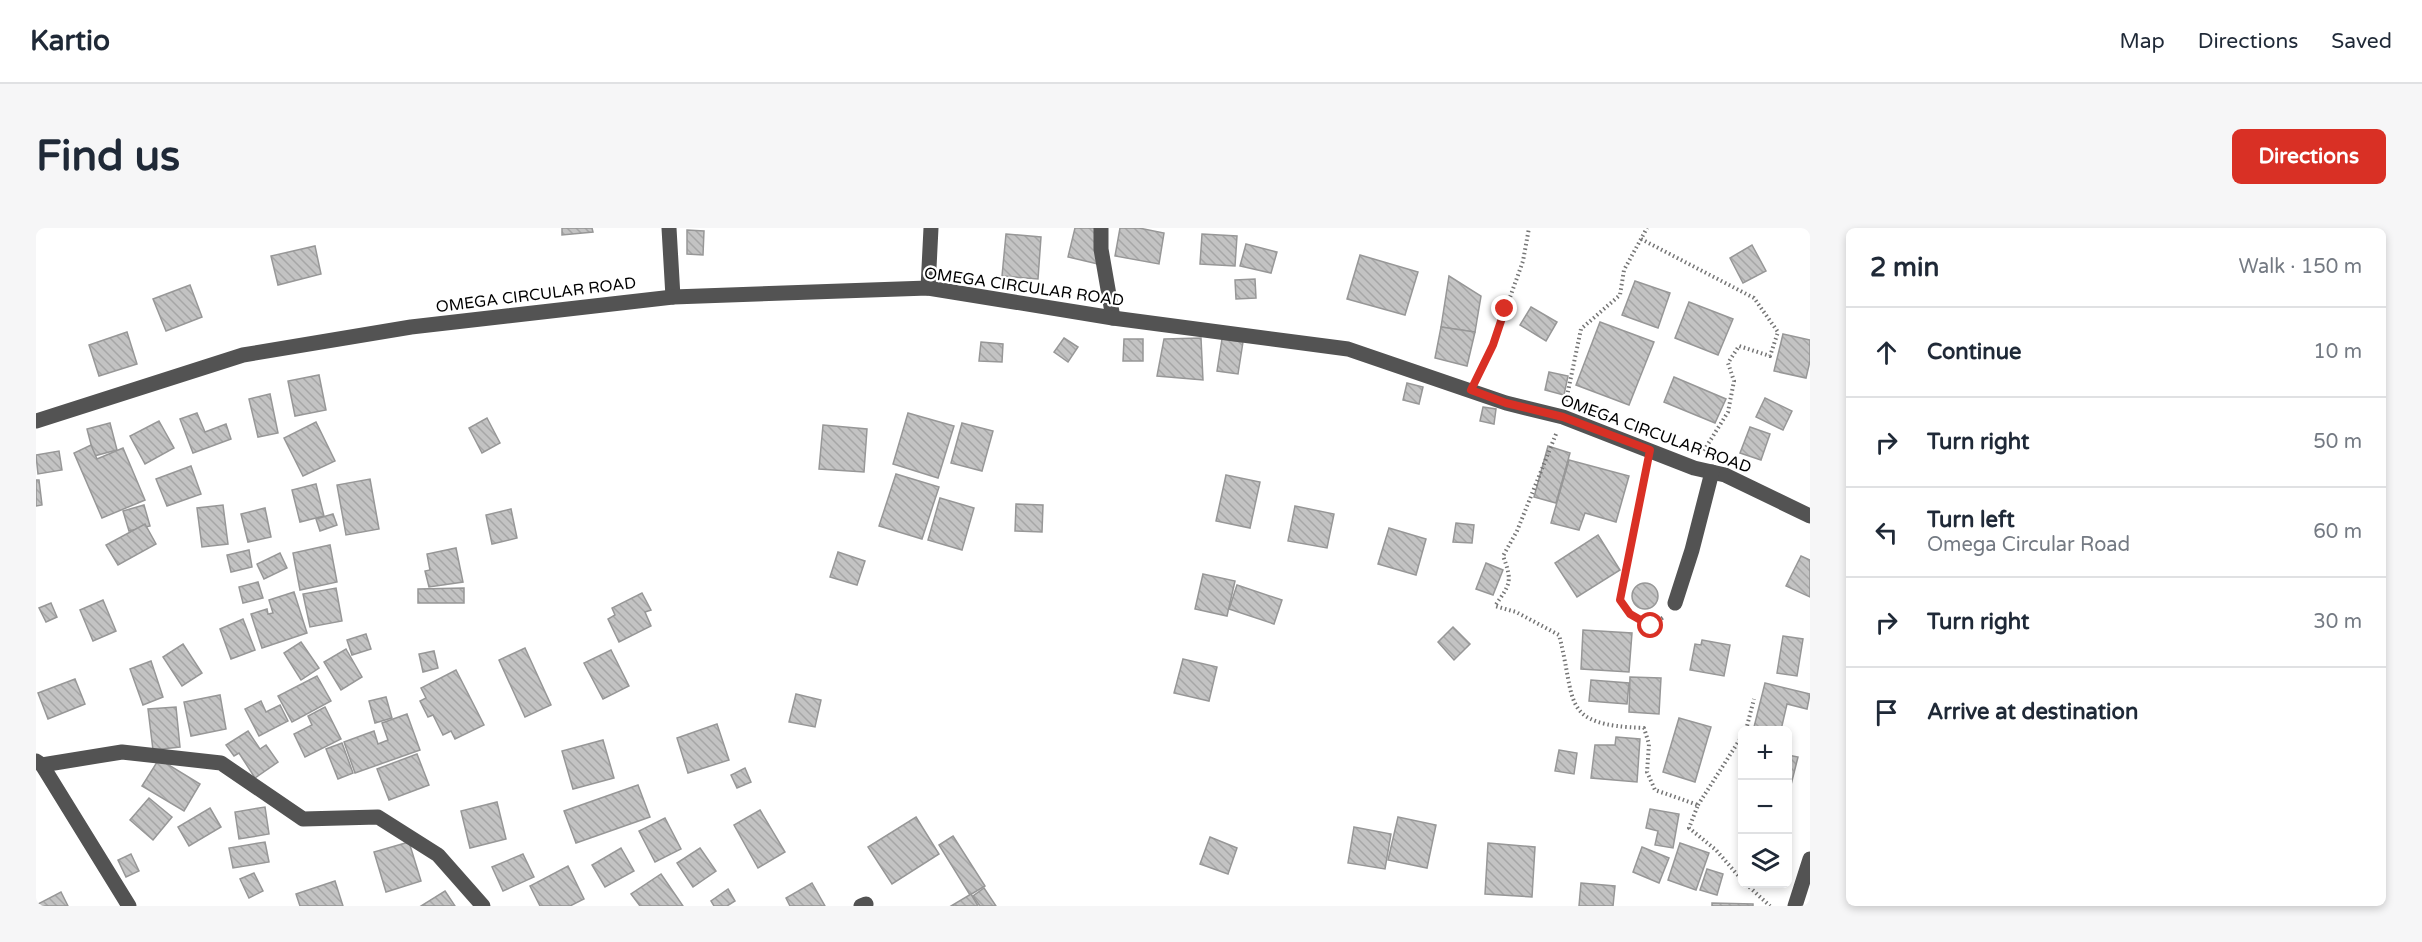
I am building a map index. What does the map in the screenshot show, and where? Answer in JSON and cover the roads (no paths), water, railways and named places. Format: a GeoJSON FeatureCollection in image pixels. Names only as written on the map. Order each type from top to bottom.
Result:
{"type":"FeatureCollection","features":[{"type":"Feature","properties":{"kind":"street"},"geometry":{"type":"LineString","coordinates":[[669,228],[673,297]]}},
{"type":"Feature","properties":{"kind":"street"},"geometry":{"type":"LineString","coordinates":[[928,288],[931,228]]}},
{"type":"Feature","properties":{"kind":"street"},"geometry":{"type":"LineString","coordinates":[[1101,228],[1101,249],[1113,318]]}},
{"type":"Feature","properties":{"kind":"street","name":"OMEGA CIRCULAR ROAD"},"geometry":{"type":"LineString","coordinates":[[36,421],[243,355],[411,327],[673,297],[928,288],[1113,318],[1348,349],[1506,403],[1563,417],[1694,468],[1725,475],[1810,516]]}},
{"type":"Feature","properties":{"kind":"street"},"geometry":{"type":"LineString","coordinates":[[1675,603],[1692,550],[1712,472]]}},
{"type":"Feature","properties":{"kind":"street"},"geometry":{"type":"LineString","coordinates":[[129,906],[39,763],[122,752],[221,763],[303,819],[378,817],[438,855],[483,906]]}},
{"type":"Feature","properties":{"kind":"street"},"geometry":{"type":"LineString","coordinates":[[1797,903],[1810,859]]}}]}
